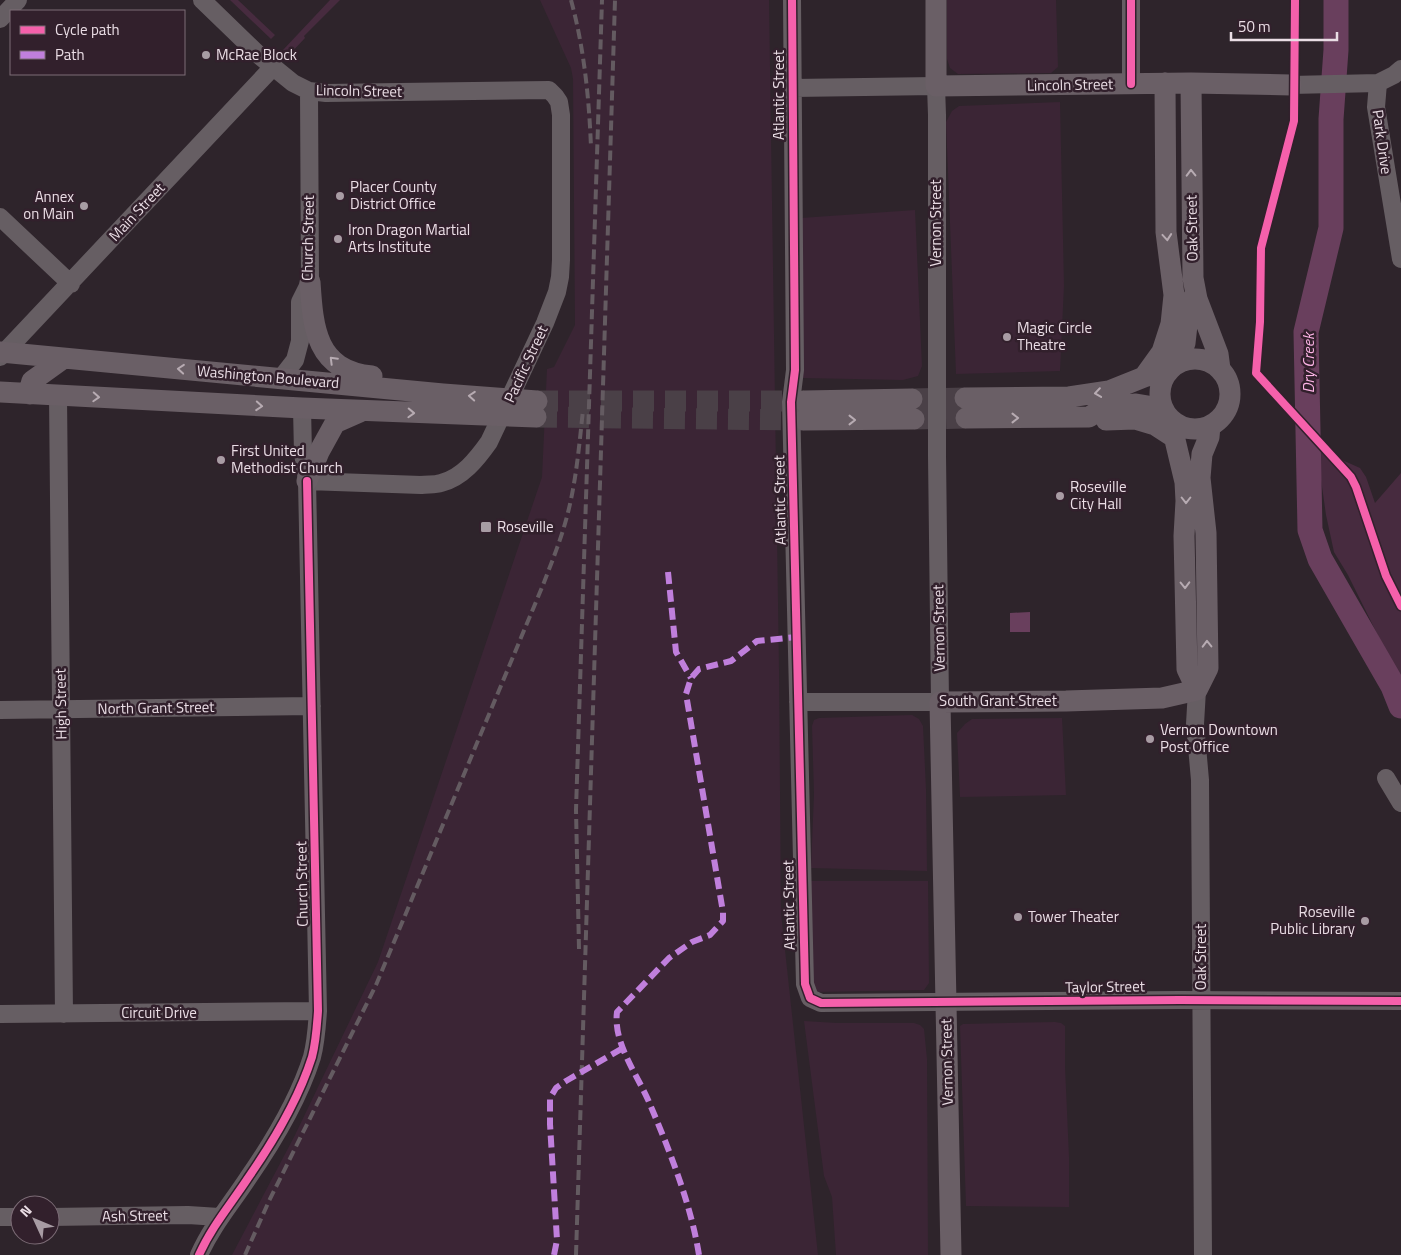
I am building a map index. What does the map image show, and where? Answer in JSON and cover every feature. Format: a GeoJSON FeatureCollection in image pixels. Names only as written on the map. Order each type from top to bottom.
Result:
{"type":"FeatureCollection","features":[{"type":"Feature","properties":{"kind":"main road","name":"Vernon Street"},"geometry":{"type":"LineString","coordinates":[[936,0],[936,86]]}},
{"type":"Feature","properties":{"kind":"main road","name":"Lincoln Street"},"geometry":{"type":"LineString","coordinates":[[936,86],[1165,83],[1291,85]]}},
{"type":"Feature","properties":{"kind":"main road","name":"Oak Street"},"geometry":{"type":"LineString","coordinates":[[1165,83],[1165,212],[1174,295],[1184,309],[1186,325],[1185,343],[1174,367]]}},
{"type":"Feature","properties":{"kind":"main road","name":"Oak Street"},"geometry":{"type":"LineString","coordinates":[[1191,83],[1193,278],[1197,299],[1218,354],[1220,369]]}},
{"type":"Feature","properties":{"kind":"main road"},"geometry":{"type":"LineString","coordinates":[[310,282],[317,333],[326,354],[338,366],[358,374],[423,381],[443,394]]}},
{"type":"Feature","properties":{"kind":"main road"},"geometry":{"type":"LineString","coordinates":[[1144,377],[1162,352],[1171,324],[1174,295]]}},
{"type":"Feature","properties":{"kind":"main road","name":"Washington Boulevard"},"geometry":{"type":"LineString","coordinates":[[0,392],[362,411],[536,409],[443,394],[64,358],[1,354]]}},
{"type":"Feature","properties":{"kind":"main road"},"geometry":{"type":"LineString","coordinates":[[30,394],[32,382],[64,358]]}},
{"type":"Feature","properties":{"kind":"main road"},"geometry":{"type":"LineString","coordinates":[[1195,359],[1213,363],[1220,369],[1226,376],[1229,384],[1230,403],[1220,419],[1210,426],[1196,429],[1170,423],[1154,407],[1136,404],[1103,408],[1089,417],[965,408],[1109,391],[1174,367],[1186,360],[1195,359]]}},
{"type":"Feature","properties":{"kind":"main road"},"geometry":{"type":"LineString","coordinates":[[1170,423],[1160,394],[1161,385],[1174,367]]}},
{"type":"Feature","properties":{"kind":"main road"},"geometry":{"type":"LineString","coordinates":[[804,411],[913,409]]}},
{"type":"Feature","properties":{"kind":"main road"},"geometry":{"type":"LineString","coordinates":[[307,481],[318,452],[335,422],[362,411]]}},
{"type":"Feature","properties":{"kind":"main road","name":"Oak Street"},"geometry":{"type":"LineString","coordinates":[[1170,423],[1186,482],[1184,536],[1187,669],[1196,690]]}},
{"type":"Feature","properties":{"kind":"main road","name":"Oak Street"},"geometry":{"type":"LineString","coordinates":[[1196,690],[1208,668],[1206,532],[1200,478],[1202,454],[1209,437],[1210,426]]}},
{"type":"Feature","properties":{"kind":"main road","name":"South Grant Street"},"geometry":{"type":"LineString","coordinates":[[940,702],[1162,698],[1196,690]]}},
{"type":"Feature","properties":{"kind":"main road","name":"Vernon Street"},"geometry":{"type":"LineString","coordinates":[[940,702],[951,1255]]}},
{"type":"Feature","properties":{"kind":"street"},"geometry":{"type":"LineString","coordinates":[[0,19],[18,0]]}},
{"type":"Feature","properties":{"kind":"street","name":"Lincoln Street"},"geometry":{"type":"LineString","coordinates":[[202,0],[262,57],[293,83],[309,90],[337,93],[550,90]]}},
{"type":"Feature","properties":{"kind":"street","name":"Atlantic Street"},"geometry":{"type":"LineString","coordinates":[[792,0],[795,370],[791,402],[805,984],[810,998]]}},
{"type":"Feature","properties":{"kind":"street"},"geometry":{"type":"LineString","coordinates":[[1130,0],[1131,84]]}},
{"type":"Feature","properties":{"kind":"street","name":"Main Street"},"geometry":{"type":"LineString","coordinates":[[1,354],[71,284],[274,66]]}},
{"type":"Feature","properties":{"kind":"street"},"geometry":{"type":"LineString","coordinates":[[1372,83],[1394,75],[1401,69]]}},
{"type":"Feature","properties":{"kind":"street","name":"Lincoln Street"},"geometry":{"type":"LineString","coordinates":[[1291,85],[1372,83]]}},
{"type":"Feature","properties":{"kind":"street","name":"Park Drive"},"geometry":{"type":"LineString","coordinates":[[1372,83],[1401,259]]}},
{"type":"Feature","properties":{"kind":"street","name":"Lincoln Street"},"geometry":{"type":"LineString","coordinates":[[793,88],[936,86]]}},
{"type":"Feature","properties":{"kind":"street","name":"Vernon Street"},"geometry":{"type":"LineString","coordinates":[[936,86],[940,702]]}},
{"type":"Feature","properties":{"kind":"street","name":"Church Street"},"geometry":{"type":"LineString","coordinates":[[281,378],[295,360],[300,340],[300,302],[310,282],[309,90]]}},
{"type":"Feature","properties":{"kind":"street","name":"Pacific Street"},"geometry":{"type":"LineString","coordinates":[[307,481],[440,484],[451,480],[466,470],[481,454],[497,427],[545,323],[557,292],[562,260],[561,115],[559,102],[550,90]]}},
{"type":"Feature","properties":{"kind":"street"},"geometry":{"type":"LineString","coordinates":[[0,217],[71,284]]}},
{"type":"Feature","properties":{"kind":"street","name":"High Street"},"geometry":{"type":"LineString","coordinates":[[58,395],[64,1014]]}},
{"type":"Feature","properties":{"kind":"street","name":"Church Street"},"geometry":{"type":"LineString","coordinates":[[199,1255],[220,1217],[271,1143],[304,1080],[316,1035],[318,1011],[307,481],[303,452],[302,408]]}},
{"type":"Feature","properties":{"kind":"street","name":"Oak Street"},"geometry":{"type":"LineString","coordinates":[[1196,690],[1195,724],[1200,780],[1203,1255]]}},
{"type":"Feature","properties":{"kind":"street","name":"South Grant Street"},"geometry":{"type":"LineString","coordinates":[[798,702],[940,702]]}},
{"type":"Feature","properties":{"kind":"street","name":"North Grant Street"},"geometry":{"type":"LineString","coordinates":[[0,710],[312,706]]}},
{"type":"Feature","properties":{"kind":"street"},"geometry":{"type":"LineString","coordinates":[[1386,778],[1401,803]]}},
{"type":"Feature","properties":{"kind":"street","name":"Taylor Street"},"geometry":{"type":"LineString","coordinates":[[810,998],[821,1004],[1401,1001]]}},
{"type":"Feature","properties":{"kind":"street","name":"Circuit Drive"},"geometry":{"type":"LineString","coordinates":[[0,1014],[318,1011]]}},
{"type":"Feature","properties":{"kind":"street","name":"Ash Street"},"geometry":{"type":"LineString","coordinates":[[60,1217],[188,1215],[220,1217]]}},
{"type":"Feature","properties":{"kind":"shaded area"},"geometry":{"type":"Polygon","coordinates":[[[230,0],[238,0],[275,35],[271,39],[230,0]]]}},
{"type":"Feature","properties":{"kind":"shaded area"},"geometry":{"type":"Polygon","coordinates":[[[330,0],[340,0],[304,36],[305,38],[289,55],[283,50],[330,0]]]}},
{"type":"Feature","properties":{"kind":"shaded area"},"geometry":{"type":"Polygon","coordinates":[[[540,0],[769,0],[781,913],[818,1255],[232,1255],[295,1135],[378,962],[542,477],[547,369],[554,367],[575,325],[573,79],[571,68],[540,0]]]}},
{"type":"Feature","properties":{"kind":"shaded area"},"geometry":{"type":"Polygon","coordinates":[[[947,0],[1056,0],[1058,67],[1051,73],[958,74],[950,68],[947,59],[947,0]]]}},
{"type":"Feature","properties":{"kind":"shaded area"},"geometry":{"type":"Polygon","coordinates":[[[1060,102],[1064,285],[1060,371],[956,374],[946,122],[952,111],[959,106],[1060,102]]]}},
{"type":"Feature","properties":{"kind":"shaded area"},"geometry":{"type":"Polygon","coordinates":[[[915,210],[922,366],[918,376],[903,380],[803,378],[801,218],[915,210]]]}},
{"type":"Feature","properties":{"kind":"shaded area"},"geometry":{"type":"Polygon","coordinates":[[[1322,451],[1360,468],[1366,477],[1375,503],[1401,473],[1401,682],[1348,575],[1334,552],[1326,515],[1318,458],[1322,451]]]}},
{"type":"Feature","properties":{"kind":"shaded area"},"geometry":{"type":"Polygon","coordinates":[[[1030,612],[1030,632],[1010,632],[1010,613],[1030,612]]]}},
{"type":"Feature","properties":{"kind":"shaded area"},"geometry":{"type":"Polygon","coordinates":[[[912,715],[919,719],[923,726],[927,871],[811,868],[814,794],[812,726],[814,720],[819,718],[912,715]]]}},
{"type":"Feature","properties":{"kind":"shaded area"},"geometry":{"type":"Polygon","coordinates":[[[1062,718],[1066,795],[960,797],[957,733],[965,724],[972,719],[1062,718]]]}},
{"type":"Feature","properties":{"kind":"shaded area"},"geometry":{"type":"Polygon","coordinates":[[[810,881],[928,881],[929,983],[924,990],[816,992],[813,987],[810,881]]]}},
{"type":"Feature","properties":{"kind":"shaded area"},"geometry":{"type":"Polygon","coordinates":[[[804,1021],[914,1023],[924,1029],[927,1059],[928,1255],[836,1255],[832,1197],[824,1176],[804,1021]]]}},
{"type":"Feature","properties":{"kind":"shaded area"},"geometry":{"type":"Polygon","coordinates":[[[1055,1022],[1065,1026],[1069,1207],[966,1206],[960,1026],[963,1024],[1055,1022]]]}},
{"type":"Feature","properties":{"kind":"waterway","name":"Dry Creek"},"geometry":{"type":"LineString","coordinates":[[1336,0],[1336,50],[1331,119],[1331,228],[1306,332],[1310,530],[1320,559],[1393,686],[1401,706]]}},
{"type":"Feature","properties":{"kind":"tunnel"},"geometry":{"type":"LineString","coordinates":[[912,399],[965,398]]}},
{"type":"Feature","properties":{"kind":"tunnel"},"geometry":{"type":"LineString","coordinates":[[537,401],[804,401]]}},
{"type":"Feature","properties":{"kind":"tunnel"},"geometry":{"type":"LineString","coordinates":[[536,417],[804,420]]}},
{"type":"Feature","properties":{"kind":"tunnel"},"geometry":{"type":"LineString","coordinates":[[914,419],[966,418]]}},
{"type":"Feature","properties":{"kind":"railway"},"geometry":{"type":"LineString","coordinates":[[571,0],[585,73],[591,147]]}},
{"type":"Feature","properties":{"kind":"railway"},"geometry":{"type":"LineString","coordinates":[[579,949],[576,810],[602,0]]}},
{"type":"Feature","properties":{"kind":"railway"},"geometry":{"type":"LineString","coordinates":[[576,1255],[615,0]]}},
{"type":"Feature","properties":{"kind":"railway"},"geometry":{"type":"LineString","coordinates":[[245,1255],[269,1201],[376,985],[543,585],[561,536],[572,493],[583,410]]}},
{"type":"Feature","properties":{"kind":"marked path"},"geometry":{"type":"LineString","coordinates":[[668,572],[676,652],[691,678]]}},
{"type":"Feature","properties":{"kind":"marked path"},"geometry":{"type":"LineString","coordinates":[[699,1255],[691,1216],[672,1158],[649,1102],[622,1047],[617,1024],[617,1012],[669,958],[692,942],[710,935],[723,921],[686,694],[691,678],[699,669],[731,661],[757,641],[797,637]]}},
{"type":"Feature","properties":{"kind":"marked path"},"geometry":{"type":"LineString","coordinates":[[554,1255],[557,1240],[550,1098],[556,1088],[566,1081],[623,1048]]}},
{"type":"Feature","properties":{"kind":"cycle path"},"geometry":{"type":"LineString","coordinates":[[792,0],[795,370],[791,402],[805,984],[810,998],[821,1003],[1180,1000],[1401,1001]]}},
{"type":"Feature","properties":{"kind":"cycle path"},"geometry":{"type":"LineString","coordinates":[[1131,0],[1131,84]]}},
{"type":"Feature","properties":{"kind":"cycle path"},"geometry":{"type":"LineString","coordinates":[[1295,0],[1294,121],[1261,248],[1260,322],[1256,373],[1351,477],[1386,576],[1401,606]]}},
{"type":"Feature","properties":{"kind":"cycle path"},"geometry":{"type":"LineString","coordinates":[[199,1255],[216,1225],[276,1135],[307,1072],[315,1040],[318,1011],[307,481]]}},
{"type":"Feature","properties":{"kind":"place","name":"McRae Block"},"geometry":{"type":"Point","coordinates":[206,55]}},
{"type":"Feature","properties":{"kind":"place","name":"Placer County District Office"},"geometry":{"type":"Point","coordinates":[340,196]}},
{"type":"Feature","properties":{"kind":"place","name":"Annex on Main"},"geometry":{"type":"Point","coordinates":[84,206]}},
{"type":"Feature","properties":{"kind":"place","name":"Iron Dragon Martial Arts Institute"},"geometry":{"type":"Point","coordinates":[338,239]}},
{"type":"Feature","properties":{"kind":"place","name":"Magic Circle Theatre"},"geometry":{"type":"Point","coordinates":[1007,337]}},
{"type":"Feature","properties":{"kind":"place","name":"First United Methodist Church"},"geometry":{"type":"Point","coordinates":[221,460]}},
{"type":"Feature","properties":{"kind":"place","name":"Roseville City Hall"},"geometry":{"type":"Point","coordinates":[1060,496]}},
{"type":"Feature","properties":{"kind":"place","name":"Roseville"},"geometry":{"type":"Point","coordinates":[486,527]}},
{"type":"Feature","properties":{"kind":"place","name":"Vernon Downtown Post Office"},"geometry":{"type":"Point","coordinates":[1150,739]}},
{"type":"Feature","properties":{"kind":"place","name":"Tower Theater"},"geometry":{"type":"Point","coordinates":[1018,917]}},
{"type":"Feature","properties":{"kind":"place","name":"Roseville Public Library"},"geometry":{"type":"Point","coordinates":[1365,921]}}]}
